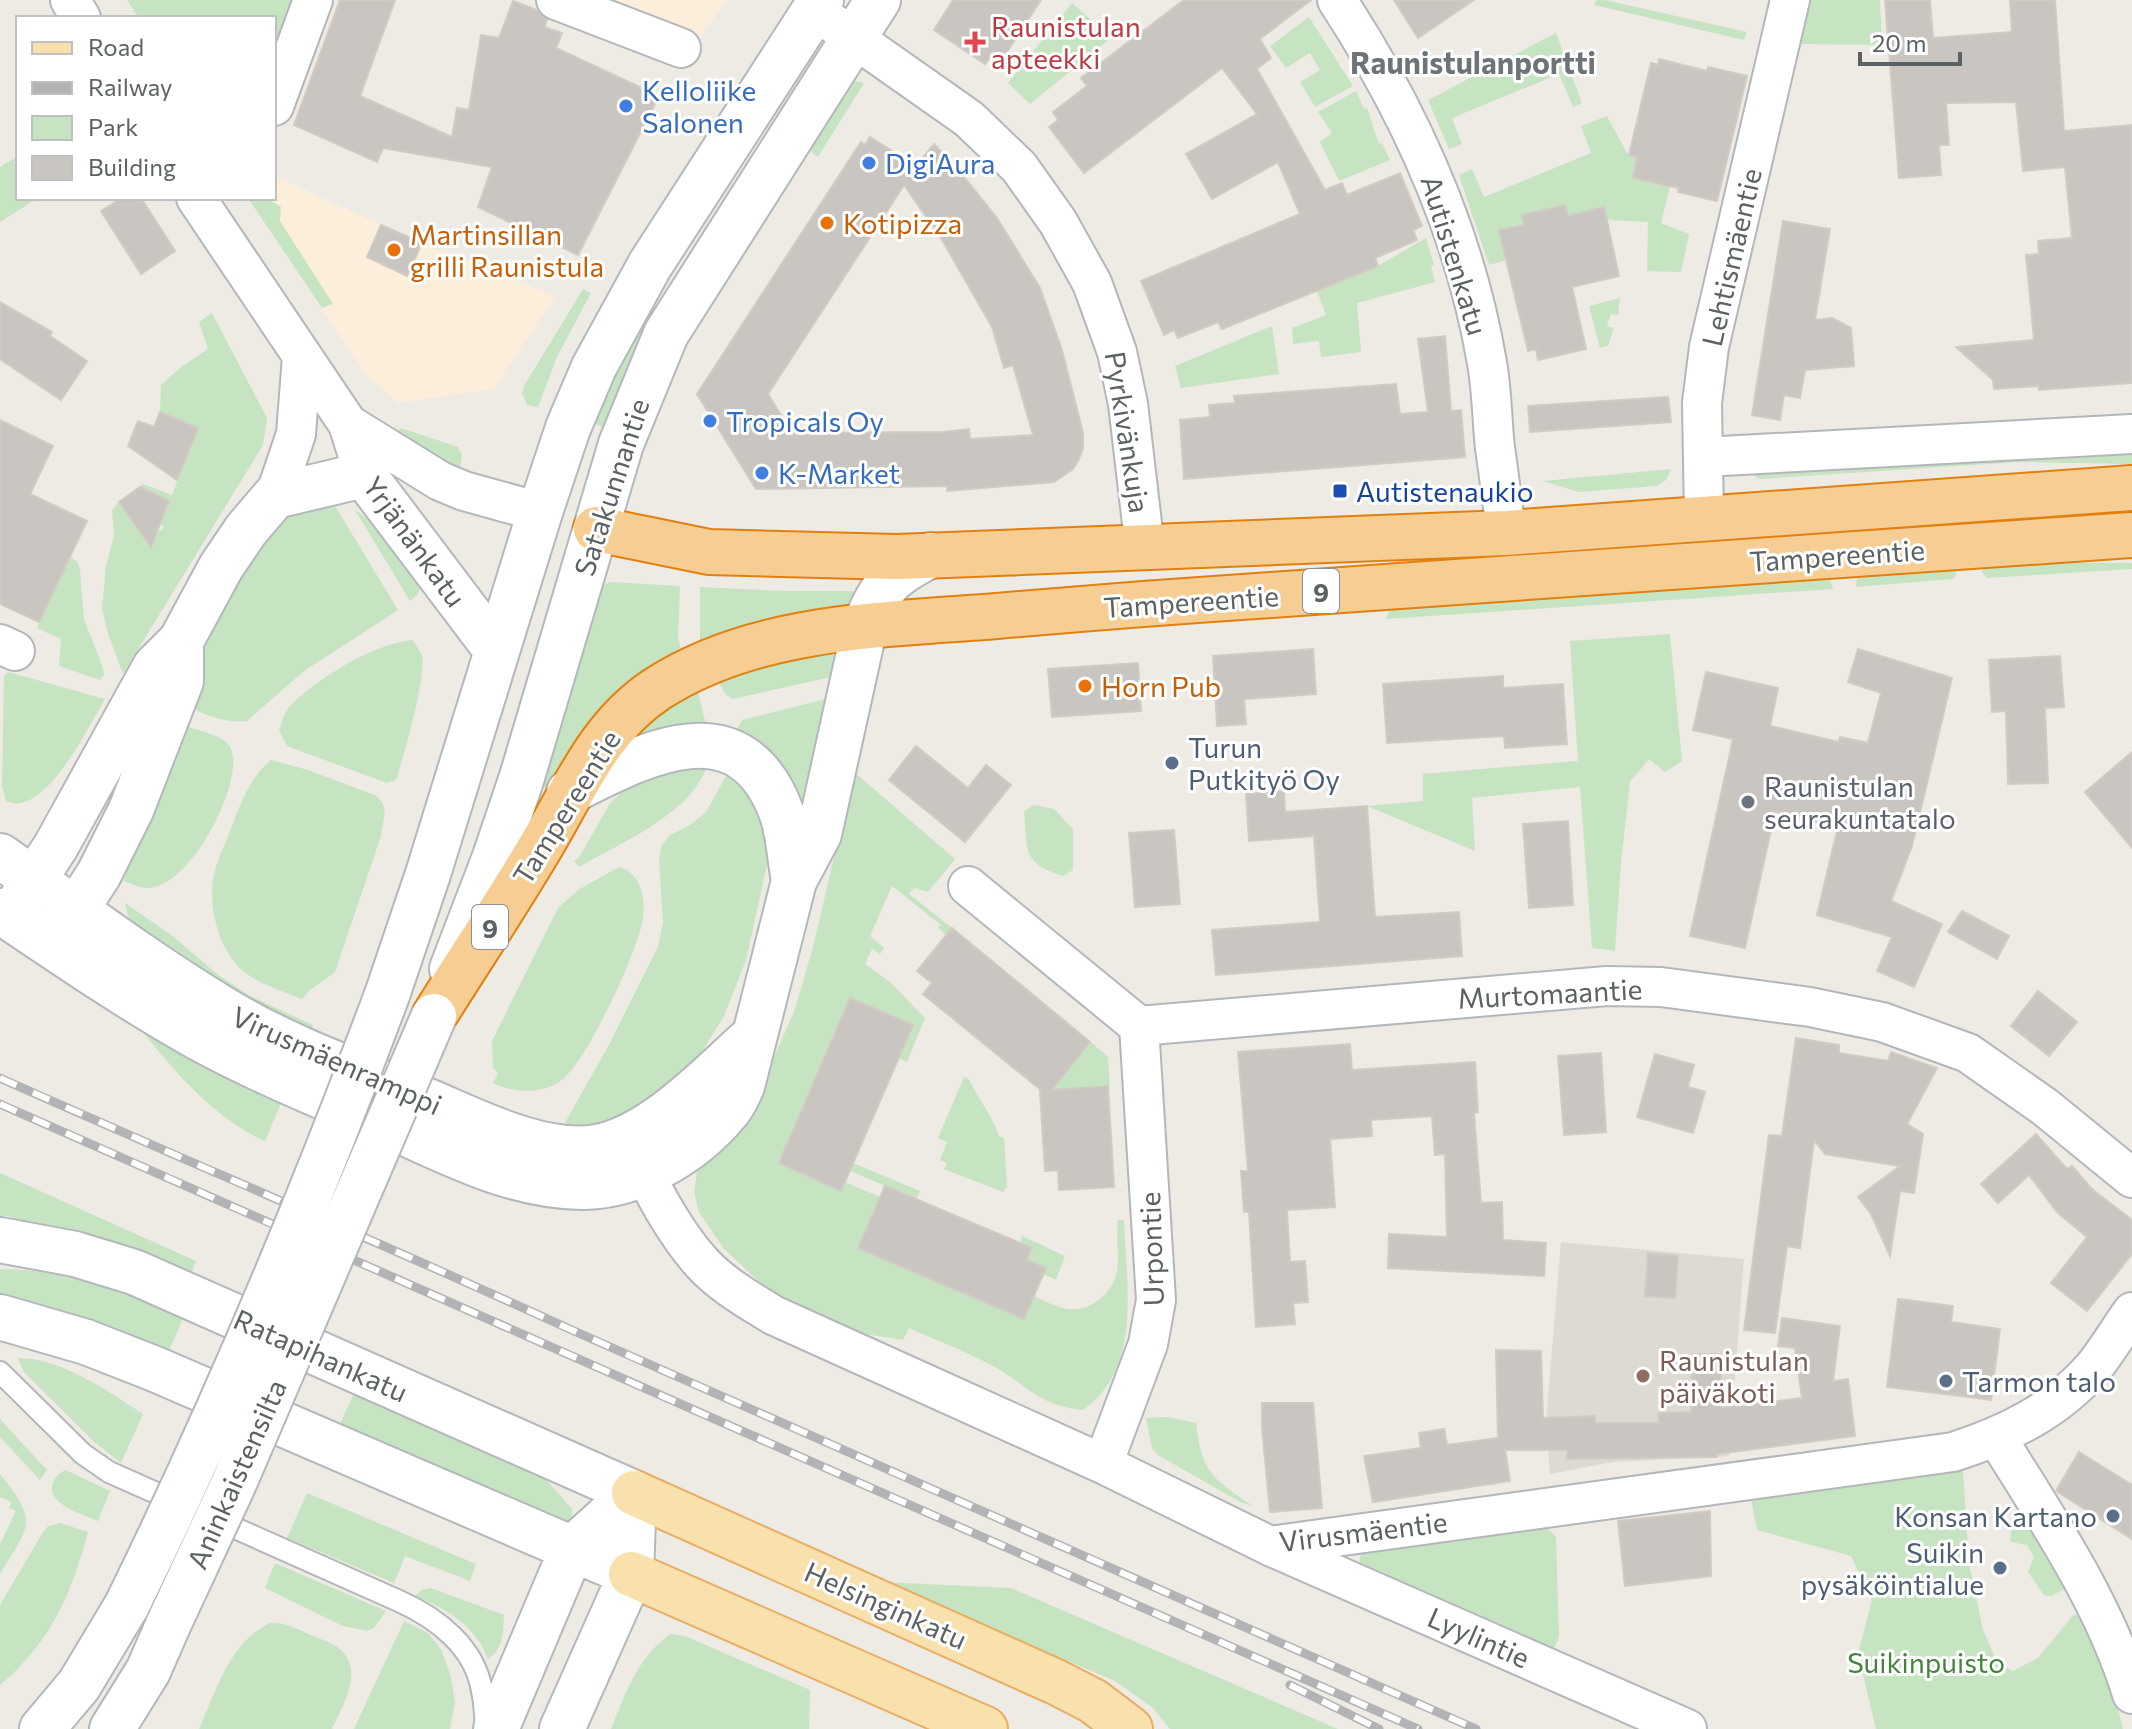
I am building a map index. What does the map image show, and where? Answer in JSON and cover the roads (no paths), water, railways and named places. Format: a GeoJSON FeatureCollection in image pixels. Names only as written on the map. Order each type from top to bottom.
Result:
{"type":"FeatureCollection","features":[{"type":"Feature","properties":{"kind":"highway","name":"Tampereentie"},"geometry":{"type":"LineString","coordinates":[[596,529],[709,552],[897,557],[1506,533],[2132,488]]}},
{"type":"Feature","properties":{"kind":"highway","name":"Tampereentie"},"geometry":{"type":"LineString","coordinates":[[434,1016],[546,838],[569,792],[614,727],[655,691],[682,675],[728,656],[787,638],[865,626],[2132,535]]}},
{"type":"Feature","properties":{"kind":"main road","name":"Satakunnantie"},"geometry":{"type":"LineString","coordinates":[[434,1016],[513,804],[621,444],[666,334],[878,0]]}},
{"type":"Feature","properties":{"kind":"main road","name":"Satakunnantie"},"geometry":{"type":"LineString","coordinates":[[387,995],[574,411],[620,316],[650,265],[817,5]]}},
{"type":"Feature","properties":{"kind":"main road"},"geometry":{"type":"LineString","coordinates":[[5,914],[17,868],[56,846],[155,667],[181,641],[221,567],[246,530],[275,496],[364,475]]}},
{"type":"Feature","properties":{"kind":"main road","name":"Yrjänänkatu"},"geometry":{"type":"LineString","coordinates":[[364,475],[497,651]]}},
{"type":"Feature","properties":{"kind":"main road","name":"9"},"geometry":{"type":"LineString","coordinates":[[540,512],[596,529]]}},
{"type":"Feature","properties":{"kind":"main road"},"geometry":{"type":"LineString","coordinates":[[635,1155],[698,1141],[729,1110],[742,1086],[794,881],[819,834],[865,626],[874,601],[900,570],[931,555]]}},
{"type":"Feature","properties":{"kind":"main road"},"geometry":{"type":"LineString","coordinates":[[52,946],[99,874],[131,810],[181,681],[181,641]]}},
{"type":"Feature","properties":{"kind":"main road"},"geometry":{"type":"LineString","coordinates":[[569,792],[625,763],[672,747],[699,745],[737,755],[758,771],[778,804],[794,881]]}},
{"type":"Feature","properties":{"kind":"main road","name":"Virusmäenramppi"},"geometry":{"type":"LineString","coordinates":[[5,914],[212,1045],[461,1158],[521,1180],[581,1187],[616,1183],[635,1155],[598,1146],[580,1148],[529,1140],[492,1128],[270,1035],[221,1008],[17,868]]}},
{"type":"Feature","properties":{"kind":"main road","name":"Aninkaistensilta"},"geometry":{"type":"LineString","coordinates":[[42,1729],[79,1685],[127,1605],[174,1510],[328,1154],[387,995]]}},
{"type":"Feature","properties":{"kind":"main road","name":"Aninkaistensilta"},"geometry":{"type":"LineString","coordinates":[[112,1729],[148,1671],[234,1483],[434,1016]]}},
{"type":"Feature","properties":{"kind":"main road","name":"Ratapihankatu"},"geometry":{"type":"LineString","coordinates":[[0,1240],[75,1254],[134,1272],[634,1493]]}},
{"type":"Feature","properties":{"kind":"main road"},"geometry":{"type":"LineString","coordinates":[[0,1317],[86,1342],[155,1369],[985,1729]]}},
{"type":"Feature","properties":{"kind":"main road"},"geometry":{"type":"LineString","coordinates":[[496,1729],[572,1549],[634,1493]]}},
{"type":"Feature","properties":{"kind":"main road"},"geometry":{"type":"LineString","coordinates":[[562,1729],[631,1574],[634,1493]]}},
{"type":"Feature","properties":{"kind":"main road","name":"Helsinginkatu"},"geometry":{"type":"LineString","coordinates":[[634,1493],[1056,1682],[1093,1701],[1130,1729]]}},
{"type":"Feature","properties":{"kind":"street"},"geometry":{"type":"LineString","coordinates":[[276,101],[313,0]]}},
{"type":"Feature","properties":{"kind":"street"},"geometry":{"type":"LineString","coordinates":[[556,0],[681,48]]}},
{"type":"Feature","properties":{"kind":"street","name":"Autistenkatu"},"geometry":{"type":"LineString","coordinates":[[1337,0],[1374,56],[1412,128],[1455,239],[1475,305],[1487,360],[1506,533]]}},
{"type":"Feature","properties":{"kind":"street","name":"Lehtismäentie"},"geometry":{"type":"LineString","coordinates":[[1704,517],[1702,403],[1709,347],[1790,0]]}},
{"type":"Feature","properties":{"kind":"street","name":"Pyrkivänkuja"},"geometry":{"type":"LineString","coordinates":[[817,5],[854,37],[969,119],[995,142],[1034,187],[1058,222],[1092,283],[1117,352],[1128,404],[1145,549]]}},
{"type":"Feature","properties":{"kind":"street","name":"Yrjänänkatu"},"geometry":{"type":"LineString","coordinates":[[197,200],[348,424],[364,475]]}},
{"type":"Feature","properties":{"kind":"street"},"geometry":{"type":"LineString","coordinates":[[275,496],[296,434],[302,357]]}},
{"type":"Feature","properties":{"kind":"street","name":"Yrjänänkatu"},"geometry":{"type":"LineString","coordinates":[[348,424],[440,481],[464,491],[540,512]]}},
{"type":"Feature","properties":{"kind":"street"},"geometry":{"type":"LineString","coordinates":[[1703,457],[2132,434]]}},
{"type":"Feature","properties":{"kind":"street"},"geometry":{"type":"LineString","coordinates":[[968,886],[1139,1026]]}},
{"type":"Feature","properties":{"kind":"street","name":"Murtomaantie"},"geometry":{"type":"LineString","coordinates":[[1139,1026],[1607,986],[1661,987],[1810,1007],[1882,1022],[1968,1053],[2045,1107],[2132,1178]]}},
{"type":"Feature","properties":{"kind":"street","name":"Urpontie"},"geometry":{"type":"LineString","coordinates":[[1103,1464],[1148,1344],[1156,1300],[1139,1026]]}},
{"type":"Feature","properties":{"kind":"street","name":"Virusmäentie"},"geometry":{"type":"LineString","coordinates":[[635,1155],[685,1241],[704,1265],[760,1307],[1103,1464],[1270,1546],[1953,1452],[1997,1438],[2051,1407],[2094,1366],[2132,1312]]}},
{"type":"Feature","properties":{"kind":"street"},"geometry":{"type":"LineString","coordinates":[[1997,1438],[2082,1583],[2119,1654],[2132,1694]]}},
{"type":"Feature","properties":{"kind":"street","name":"Lyylintie"},"geometry":{"type":"LineString","coordinates":[[1270,1546],[1687,1729]]}},
{"type":"Feature","properties":{"kind":"lane"},"geometry":{"type":"LineString","coordinates":[[0,1372],[83,1454],[109,1472],[416,1608],[433,1619],[451,1633],[472,1663],[482,1688],[486,1729]]}},
{"type":"Feature","properties":{"kind":"railway"},"geometry":{"type":"LineString","coordinates":[[0,1078],[1476,1729]]}},
{"type":"Feature","properties":{"kind":"railway"},"geometry":{"type":"LineString","coordinates":[[0,1104],[1418,1729]]}},
{"type":"Feature","properties":{"kind":"railway"},"geometry":{"type":"LineString","coordinates":[[1290,1685],[1379,1729]]}},
{"type":"Feature","properties":{"kind":"place","name":"Raunistulan apteekki"},"geometry":{"type":"Point","coordinates":[975,42]}},
{"type":"Feature","properties":{"kind":"place","name":"Kelloliike Salonen"},"geometry":{"type":"Point","coordinates":[626,106]}},
{"type":"Feature","properties":{"kind":"place","name":"DigiAura"},"geometry":{"type":"Point","coordinates":[869,163]}},
{"type":"Feature","properties":{"kind":"place","name":"Kotipizza"},"geometry":{"type":"Point","coordinates":[827,223]}},
{"type":"Feature","properties":{"kind":"place","name":"Martinsillan grilli Raunistula"},"geometry":{"type":"Point","coordinates":[394,250]}},
{"type":"Feature","properties":{"kind":"place","name":"Tropicals Oy"},"geometry":{"type":"Point","coordinates":[710,421]}},
{"type":"Feature","properties":{"kind":"place","name":"K-Market"},"geometry":{"type":"Point","coordinates":[762,473]}},
{"type":"Feature","properties":{"kind":"place","name":"Autistenaukio"},"geometry":{"type":"Point","coordinates":[1340,491]}},
{"type":"Feature","properties":{"kind":"place","name":"Horn Pub"},"geometry":{"type":"Point","coordinates":[1085,686]}},
{"type":"Feature","properties":{"kind":"place","name":"Turun Putkityö Oy"},"geometry":{"type":"Point","coordinates":[1172,763]}},
{"type":"Feature","properties":{"kind":"place","name":"Raunistulan seurakuntatalo"},"geometry":{"type":"Point","coordinates":[1748,802]}},
{"type":"Feature","properties":{"kind":"place","name":"Raunistulan päiväkoti"},"geometry":{"type":"Point","coordinates":[1643,1376]}},
{"type":"Feature","properties":{"kind":"place","name":"Tarmon talo"},"geometry":{"type":"Point","coordinates":[1946,1381]}},
{"type":"Feature","properties":{"kind":"place","name":"Konsan Kartano"},"geometry":{"type":"Point","coordinates":[2113,1516]}},
{"type":"Feature","properties":{"kind":"place","name":"Suikin pysäköintialue"},"geometry":{"type":"Point","coordinates":[2000,1568]}},
{"type":"Feature","properties":{"kind":"district","name":"Raunistulanportti"},"geometry":{"type":"Point","coordinates":[1473,61]}},
{"type":"Feature","properties":{"kind":"park label","name":"Suikinpuisto"},"geometry":{"type":"Point","coordinates":[1926,1662]}}]}
